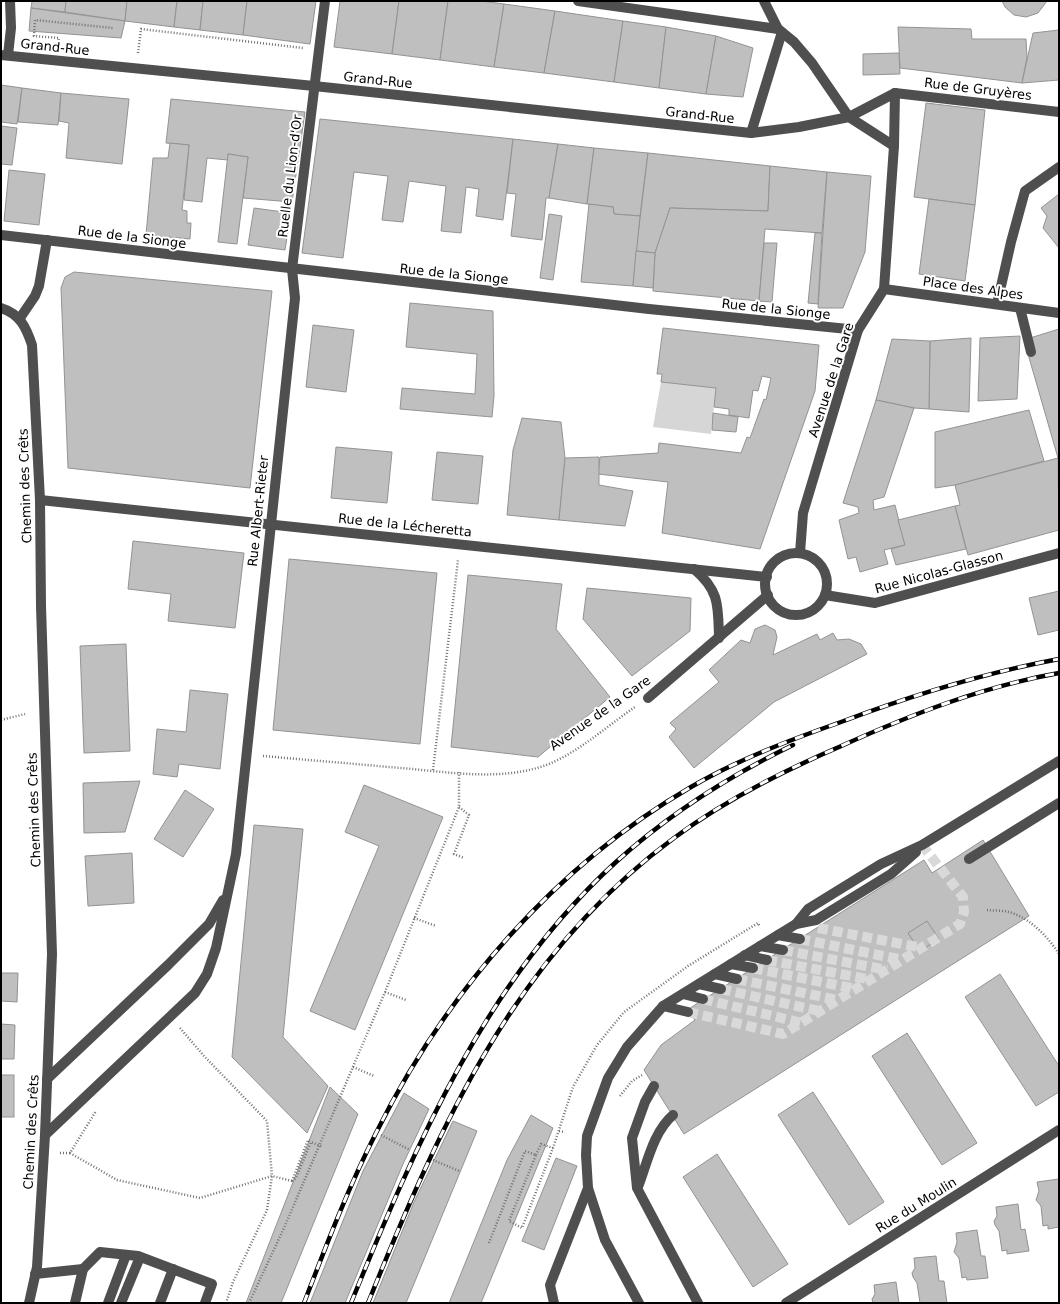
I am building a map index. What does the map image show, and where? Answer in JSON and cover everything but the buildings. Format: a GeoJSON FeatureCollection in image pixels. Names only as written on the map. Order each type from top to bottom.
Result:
{"type":"FeatureCollection","features":[{"type":"Feature","properties":{"kind":"street"},"geometry":{"type":"LineString","coordinates":[[5,55],[11,28],[10,1]]}},
{"type":"Feature","properties":{"kind":"street","name":"Ruelle du Lion-d'Or"},"geometry":{"type":"LineString","coordinates":[[292,269],[325,1]]}},
{"type":"Feature","properties":{"kind":"street"},"geometry":{"type":"LineString","coordinates":[[578,1],[780,31]]}},
{"type":"Feature","properties":{"kind":"street"},"geometry":{"type":"LineString","coordinates":[[764,1],[780,31],[794,42],[812,63],[849,117],[894,146]]}},
{"type":"Feature","properties":{"kind":"street","name":"Grand-Rue"},"geometry":{"type":"LineString","coordinates":[[751,133],[780,31]]}},
{"type":"Feature","properties":{"kind":"street","name":"Grand-Rue"},"geometry":{"type":"LineString","coordinates":[[5,55],[314,86],[751,133],[798,127],[849,117],[895,93]]}},
{"type":"Feature","properties":{"kind":"street","name":"Rue de Gruyères"},"geometry":{"type":"LineString","coordinates":[[895,93],[1059,112]]}},
{"type":"Feature","properties":{"kind":"street","name":"Avenue de la Gare"},"geometry":{"type":"LineString","coordinates":[[800,553],[803,513],[858,330],[884,289],[894,146],[895,93]]}},
{"type":"Feature","properties":{"kind":"street"},"geometry":{"type":"LineString","coordinates":[[997,304],[1011,242],[1025,191],[1059,167]]}},
{"type":"Feature","properties":{"kind":"street","name":"Rue de la Sionge"},"geometry":{"type":"LineString","coordinates":[[1,235],[649,310],[858,330]]}},
{"type":"Feature","properties":{"kind":"street"},"geometry":{"type":"LineString","coordinates":[[1,308],[20,318],[35,296],[39,286],[47,240]]}},
{"type":"Feature","properties":{"kind":"street","name":"Rue Albert-Rieter"},"geometry":{"type":"LineString","coordinates":[[45,1135],[195,993],[207,974],[216,948],[236,854],[247,756],[270,524],[295,298],[292,269]]}},
{"type":"Feature","properties":{"kind":"street","name":"Place des Alpes"},"geometry":{"type":"LineString","coordinates":[[884,289],[1059,313]]}},
{"type":"Feature","properties":{"kind":"street"},"geometry":{"type":"LineString","coordinates":[[1020,308],[1031,352]]}},
{"type":"Feature","properties":{"kind":"street","name":"Chemin des Crêts"},"geometry":{"type":"LineString","coordinates":[[20,318],[27,329],[32,345],[40,500],[52,954],[45,1135],[35,1274],[29,1303]]}},
{"type":"Feature","properties":{"kind":"street","name":"Rue de la Lécheretta"},"geometry":{"type":"LineString","coordinates":[[40,500],[767,576]]}},
{"type":"Feature","properties":{"kind":"street"},"geometry":{"type":"LineString","coordinates":[[791,553],[800,553],[809,555],[823,568],[827,586],[825,595],[820,604],[812,610],[802,614],[791,614],[782,611],[774,604],[768,595],[766,586],[767,576],[770,568],[783,556],[791,553]]}},
{"type":"Feature","properties":{"kind":"street","name":"Rue Nicolas-Glasson"},"geometry":{"type":"LineString","coordinates":[[825,595],[875,603],[1059,553]]}},
{"type":"Feature","properties":{"kind":"street"},"geometry":{"type":"LineString","coordinates":[[694,569],[707,580],[718,603],[719,638]]}},
{"type":"Feature","properties":{"kind":"street","name":"Avenue de la Gare"},"geometry":{"type":"LineString","coordinates":[[648,698],[768,595]]}},
{"type":"Feature","properties":{"kind":"street"},"geometry":{"type":"LineString","coordinates":[[639,1303],[605,1240],[588,1188],[586,1155],[587,1136],[608,1078],[627,1046],[663,1006],[796,924],[808,909],[881,864],[922,845],[1059,760]]}},
{"type":"Feature","properties":{"kind":"street"},"geometry":{"type":"LineString","coordinates":[[969,859],[1059,803]]}},
{"type":"Feature","properties":{"kind":"street"},"geometry":{"type":"LineString","coordinates":[[796,924],[816,920],[878,883],[891,874],[922,845]]}},
{"type":"Feature","properties":{"kind":"street"},"geometry":{"type":"LineString","coordinates":[[47,1079],[168,965],[209,924],[228,892]]}},
{"type":"Feature","properties":{"kind":"street"},"geometry":{"type":"LineString","coordinates":[[796,924],[818,928]]}},
{"type":"Feature","properties":{"kind":"street"},"geometry":{"type":"LineString","coordinates":[[778,935],[800,939]]}},
{"type":"Feature","properties":{"kind":"street"},"geometry":{"type":"LineString","coordinates":[[760,946],[783,950]]}},
{"type":"Feature","properties":{"kind":"street"},"geometry":{"type":"LineString","coordinates":[[745,955],[767,960]]}},
{"type":"Feature","properties":{"kind":"street"},"geometry":{"type":"LineString","coordinates":[[731,964],[753,968]]}},
{"type":"Feature","properties":{"kind":"street"},"geometry":{"type":"LineString","coordinates":[[715,974],[737,979]]}},
{"type":"Feature","properties":{"kind":"street"},"geometry":{"type":"LineString","coordinates":[[699,984],[721,989]]}},
{"type":"Feature","properties":{"kind":"street"},"geometry":{"type":"LineString","coordinates":[[682,994],[703,999]]}},
{"type":"Feature","properties":{"kind":"street"},"geometry":{"type":"LineString","coordinates":[[663,1006],[688,1012]]}},
{"type":"Feature","properties":{"kind":"street"},"geometry":{"type":"LineString","coordinates":[[654,1086],[645,1102],[632,1138],[637,1188],[698,1303]]}},
{"type":"Feature","properties":{"kind":"street"},"geometry":{"type":"LineString","coordinates":[[637,1188],[653,1146],[665,1122],[672,1116]]}},
{"type":"Feature","properties":{"kind":"street","name":"Rue du Moulin"},"geometry":{"type":"LineString","coordinates":[[786,1303],[1059,1130]]}},
{"type":"Feature","properties":{"kind":"street"},"geometry":{"type":"LineString","coordinates":[[554,1303],[550,1285],[588,1188]]}},
{"type":"Feature","properties":{"kind":"street"},"geometry":{"type":"LineString","coordinates":[[75,1303],[82,1269],[100,1252],[140,1257],[212,1284],[205,1303]]}},
{"type":"Feature","properties":{"kind":"street"},"geometry":{"type":"LineString","coordinates":[[108,1303],[126,1255]]}},
{"type":"Feature","properties":{"kind":"street"},"geometry":{"type":"LineString","coordinates":[[121,1303],[140,1257]]}},
{"type":"Feature","properties":{"kind":"street"},"geometry":{"type":"LineString","coordinates":[[35,1274],[82,1269]]}},
{"type":"Feature","properties":{"kind":"street"},"geometry":{"type":"LineString","coordinates":[[160,1303],[173,1269]]}},
{"type":"Feature","properties":{"kind":"path"},"geometry":{"type":"LineString","coordinates":[[59,38],[34,36],[35,20],[113,28]]}},
{"type":"Feature","properties":{"kind":"path"},"geometry":{"type":"LineString","coordinates":[[135,69],[141,29],[320,49]]}},
{"type":"Feature","properties":{"kind":"path"},"geometry":{"type":"LineString","coordinates":[[434,770],[460,544]]}},
{"type":"Feature","properties":{"kind":"path","name":"Avenue de la Gare"},"geometry":{"type":"LineString","coordinates":[[247,756],[494,774],[529,770],[548,764],[568,754],[648,698]]}},
{"type":"Feature","properties":{"kind":"path"},"geometry":{"type":"LineString","coordinates":[[1,720],[25,714]]}},
{"type":"Feature","properties":{"kind":"path"},"geometry":{"type":"LineString","coordinates":[[249,1303],[284,1228],[385,992],[459,807],[459,772]]}},
{"type":"Feature","properties":{"kind":"path"},"geometry":{"type":"LineString","coordinates":[[459,807],[469,815],[454,854],[464,858]]}},
{"type":"Feature","properties":{"kind":"path"},"geometry":{"type":"LineString","coordinates":[[987,910],[1012,912],[1028,922],[1051,941],[1059,954]]}},
{"type":"Feature","properties":{"kind":"path"},"geometry":{"type":"LineString","coordinates":[[414,918],[436,926]]}},
{"type":"Feature","properties":{"kind":"path"},"geometry":{"type":"LineString","coordinates":[[385,992],[406,1000]]}},
{"type":"Feature","properties":{"kind":"path"},"geometry":{"type":"LineString","coordinates":[[171,1016],[204,1056],[267,1121],[272,1176],[267,1210],[226,1303]]}},
{"type":"Feature","properties":{"kind":"path"},"geometry":{"type":"LineString","coordinates":[[353,1067],[374,1076]]}},
{"type":"Feature","properties":{"kind":"path"},"geometry":{"type":"LineString","coordinates":[[619,1099],[632,1081],[644,1074]]}},
{"type":"Feature","properties":{"kind":"path"},"geometry":{"type":"LineString","coordinates":[[70,1153],[96,1111]]}},
{"type":"Feature","properties":{"kind":"path"},"geometry":{"type":"LineString","coordinates":[[559,1131],[565,1132]]}},
{"type":"Feature","properties":{"kind":"path"},"geometry":{"type":"LineString","coordinates":[[381,1135],[410,1150]]}},
{"type":"Feature","properties":{"kind":"path"},"geometry":{"type":"LineString","coordinates":[[60,1153],[70,1153],[117,1180],[200,1198],[272,1176],[292,1181],[308,1140],[323,1147]]}},
{"type":"Feature","properties":{"kind":"path"},"geometry":{"type":"LineString","coordinates":[[536,1155],[541,1144],[553,1148]]}},
{"type":"Feature","properties":{"kind":"path"},"geometry":{"type":"LineString","coordinates":[[489,1243],[525,1151]]}},
{"type":"Feature","properties":{"kind":"path"},"geometry":{"type":"LineString","coordinates":[[433,1160],[460,1172]]}},
{"type":"Feature","properties":{"kind":"shaded area"},"geometry":{"type":"Polygon","coordinates":[[[661,382],[716,388],[711,434],[653,427],[661,382]]]}},
{"type":"Feature","properties":{"kind":"tunnel"},"geometry":{"type":"LineString","coordinates":[[688,1012],[783,1034],[960,924],[964,912],[963,897],[922,845]]}},
{"type":"Feature","properties":{"kind":"tunnel"},"geometry":{"type":"LineString","coordinates":[[818,928],[923,948]]}},
{"type":"Feature","properties":{"kind":"tunnel"},"geometry":{"type":"LineString","coordinates":[[800,939],[903,960]]}},
{"type":"Feature","properties":{"kind":"tunnel"},"geometry":{"type":"LineString","coordinates":[[783,950],[887,970]]}},
{"type":"Feature","properties":{"kind":"tunnel"},"geometry":{"type":"LineString","coordinates":[[767,960],[872,980]]}},
{"type":"Feature","properties":{"kind":"tunnel"},"geometry":{"type":"LineString","coordinates":[[753,968],[856,989]]}},
{"type":"Feature","properties":{"kind":"tunnel"},"geometry":{"type":"LineString","coordinates":[[737,979],[837,1000]]}},
{"type":"Feature","properties":{"kind":"tunnel"},"geometry":{"type":"LineString","coordinates":[[721,989],[819,1011]]}},
{"type":"Feature","properties":{"kind":"tunnel"},"geometry":{"type":"LineString","coordinates":[[703,999],[802,1023]]}},
{"type":"Feature","properties":{"kind":"railway"},"geometry":{"type":"LineString","coordinates":[[304,1303],[338,1217],[376,1133],[404,1081],[436,1031],[471,982],[509,937],[550,894],[594,855],[641,819],[691,787],[765,751],[868,712],[922,694],[1003,671],[1059,659]]}},
{"type":"Feature","properties":{"kind":"railway"},"geometry":{"type":"LineString","coordinates":[[368,1303],[424,1172],[455,1108],[488,1048],[526,990],[569,935],[618,884],[693,824],[733,799],[796,766],[892,724],[946,703],[1002,686],[1059,673]]}},
{"type":"Feature","properties":{"kind":"railway"},"geometry":{"type":"LineString","coordinates":[[351,1303],[429,1125],[459,1067],[492,1011],[529,958],[570,908],[636,844],[700,797],[769,757],[793,745]]}}]}
